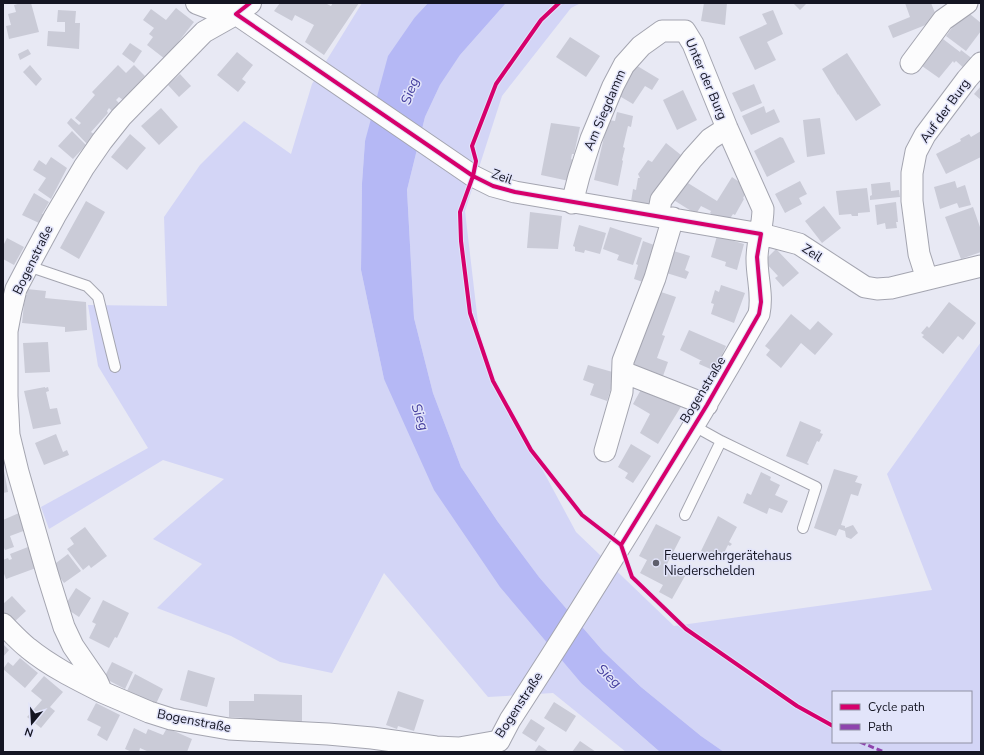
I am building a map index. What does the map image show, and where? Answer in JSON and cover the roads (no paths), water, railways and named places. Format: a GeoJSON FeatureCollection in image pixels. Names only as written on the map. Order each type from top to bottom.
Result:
{"type":"FeatureCollection","features":[{"type":"Feature","properties":{"kind":"street"},"geometry":{"type":"LineString","coordinates":[[197,3],[221,12],[243,9]]}},
{"type":"Feature","properties":{"kind":"street"},"geometry":{"type":"LineString","coordinates":[[911,63],[943,20],[966,3]]}},
{"type":"Feature","properties":{"kind":"street","name":"Zeil"},"geometry":{"type":"LineString","coordinates":[[243,9],[334,80],[473,176],[493,186],[515,192],[761,234],[799,244],[865,287],[877,289],[891,288],[981,266]]}},
{"type":"Feature","properties":{"kind":"street","name":"Bogenstraße"},"geometry":{"type":"LineString","coordinates":[[243,9],[204,32],[121,117],[102,141],[84,167],[28,266],[16,289],[11,310],[7,331],[7,396],[10,435],[18,472],[64,627],[73,646],[98,681],[102,692],[149,712],[171,719],[229,729],[328,734],[372,738],[436,747],[459,748],[501,746],[510,720],[707,406],[759,314],[761,302],[757,257],[761,234]]}},
{"type":"Feature","properties":{"kind":"street","name":"Am Siegdamm"},"geometry":{"type":"LineString","coordinates":[[572,202],[591,139],[612,86],[624,65],[641,46],[662,31],[685,31]]}},
{"type":"Feature","properties":{"kind":"street","name":"Unter der Burg"},"geometry":{"type":"LineString","coordinates":[[685,31],[693,44],[727,128],[763,209],[761,234]]}},
{"type":"Feature","properties":{"kind":"street","name":"Auf der Burg"},"geometry":{"type":"LineString","coordinates":[[927,279],[919,254],[912,201],[912,173],[916,152],[926,135],[967,79],[981,64]]}},
{"type":"Feature","properties":{"kind":"street","name":"Unter der Burg"},"geometry":{"type":"LineString","coordinates":[[666,217],[661,200],[692,159],[710,139],[727,128]]}},
{"type":"Feature","properties":{"kind":"street"},"geometry":{"type":"LineString","coordinates":[[605,451],[622,392],[623,362],[655,278],[666,217]]}},
{"type":"Feature","properties":{"kind":"street","name":"Bogenstraße"},"geometry":{"type":"LineString","coordinates":[[623,372],[707,406]]}},
{"type":"Feature","properties":{"kind":"street"},"geometry":{"type":"LineString","coordinates":[[3,624],[27,647],[44,660],[102,692]]}},
{"type":"Feature","properties":{"kind":"lane"},"geometry":{"type":"LineString","coordinates":[[28,266],[87,286],[98,298],[115,367]]}},
{"type":"Feature","properties":{"kind":"lane"},"geometry":{"type":"LineString","coordinates":[[694,426],[816,488],[803,528]]}},
{"type":"Feature","properties":{"kind":"lane"},"geometry":{"type":"LineString","coordinates":[[685,515],[721,441]]}},
{"type":"Feature","properties":{"kind":"water","name":"Sieg"},"geometry":{"type":"Polygon","coordinates":[[[428,3],[506,3],[460,55],[440,85],[425,117],[407,190],[414,318],[433,393],[461,467],[498,522],[539,577],[603,651],[641,687],[701,736],[724,752],[660,752],[582,684],[500,587],[434,490],[384,379],[361,270],[362,183],[365,141],[388,56],[415,17],[428,3]]]}},
{"type":"Feature","properties":{"kind":"place","name":"Feuerwehrgerätehaus Niederschelden"},"geometry":{"type":"Point","coordinates":[656,563]}}]}
